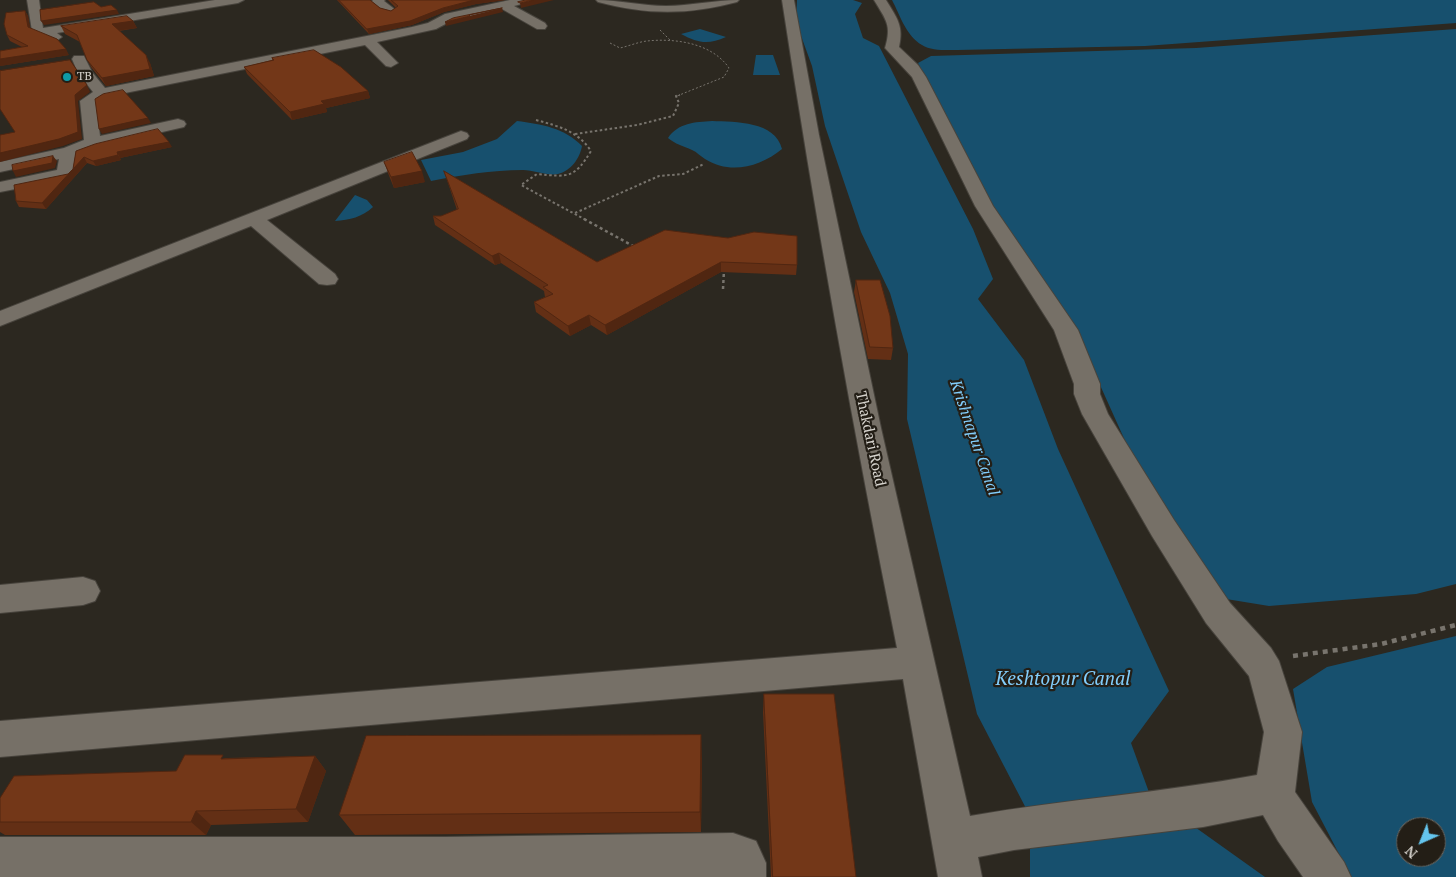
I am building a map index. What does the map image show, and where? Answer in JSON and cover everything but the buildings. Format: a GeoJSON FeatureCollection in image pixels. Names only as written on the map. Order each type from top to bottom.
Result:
{"type":"FeatureCollection","features":[{"type":"Feature","properties":{"kind":"street"},"geometry":{"type":"LineString","coordinates":[[33,0],[36,28],[41,32],[70,42],[79,50],[81,66],[101,93]]}},
{"type":"Feature","properties":{"kind":"street"},"geometry":{"type":"LineString","coordinates":[[41,32],[238,0]]}},
{"type":"Feature","properties":{"kind":"street"},"geometry":{"type":"LineString","coordinates":[[379,0],[377,2],[391,11]]}},
{"type":"Feature","properties":{"kind":"street"},"geometry":{"type":"LineString","coordinates":[[92,143],[88,101],[101,93],[183,78],[428,27],[449,17],[526,0]]}},
{"type":"Feature","properties":{"kind":"street"},"geometry":{"type":"LineString","coordinates":[[602,0],[633,8],[668,11],[733,0]]}},
{"type":"Feature","properties":{"kind":"street","name":"Thakdari Road"},"geometry":{"type":"LineString","coordinates":[[788,0],[811,135],[867,428],[918,662],[957,858]]}},
{"type":"Feature","properties":{"kind":"street"},"geometry":{"type":"LineString","coordinates":[[880,0],[890,16],[896,32],[892,48],[919,76],[984,206],[1066,330],[1087,384],[1087,394],[1095,414],[1163,528],[1218,613],[1258,659],[1266,672],[1283,732],[1275,792],[1293,826],[1329,877]]}},
{"type":"Feature","properties":{"kind":"street"},"geometry":{"type":"LineString","coordinates":[[504,4],[541,26]]}},
{"type":"Feature","properties":{"kind":"street"},"geometry":{"type":"LineString","coordinates":[[367,40],[391,63]]}},
{"type":"Feature","properties":{"kind":"street"},"geometry":{"type":"LineString","coordinates":[[62,62],[79,58]]}},
{"type":"Feature","properties":{"kind":"street"},"geometry":{"type":"LineString","coordinates":[[0,167],[69,152],[92,143],[178,124]]}},
{"type":"Feature","properties":{"kind":"street"},"geometry":{"type":"LineString","coordinates":[[0,319],[461,136]]}},
{"type":"Feature","properties":{"kind":"street"},"geometry":{"type":"LineString","coordinates":[[0,187],[65,174],[69,152]]}},
{"type":"Feature","properties":{"kind":"street"},"geometry":{"type":"LineString","coordinates":[[253,218],[328,279]]}},
{"type":"Feature","properties":{"kind":"street"},"geometry":{"type":"LineString","coordinates":[[0,599],[84,591]]}},
{"type":"Feature","properties":{"kind":"street"},"geometry":{"type":"LineString","coordinates":[[5,746],[918,662]]}},
{"type":"Feature","properties":{"kind":"street"},"geometry":{"type":"LineString","coordinates":[[957,858],[1014,829],[1203,806],[1275,792]]}},
{"type":"Feature","properties":{"kind":"street"},"geometry":{"type":"LineString","coordinates":[[0,858],[97,868],[441,868],[733,854],[741,856],[744,863],[744,877]]}},
{"type":"Feature","properties":{"kind":"path"},"geometry":{"type":"LineString","coordinates":[[660,30],[672,42]]}},
{"type":"Feature","properties":{"kind":"path"},"geometry":{"type":"LineString","coordinates":[[575,134],[603,128],[638,126],[654,123],[673,116],[679,103],[676,96],[724,77],[729,68],[725,58],[702,47],[672,42],[646,41],[620,48],[610,43]]}},
{"type":"Feature","properties":{"kind":"path"},"geometry":{"type":"LineString","coordinates":[[536,120],[568,129],[586,141],[590,151],[582,166],[566,177],[537,174],[521,185],[637,247]]}},
{"type":"Feature","properties":{"kind":"path"},"geometry":{"type":"LineString","coordinates":[[574,213],[659,176],[674,177],[695,170],[704,164]]}},
{"type":"Feature","properties":{"kind":"path"},"geometry":{"type":"LineString","coordinates":[[723,289],[724,266]]}},
{"type":"Feature","properties":{"kind":"path"},"geometry":{"type":"LineString","coordinates":[[1258,659],[1381,644],[1456,626]]}},
{"type":"Feature","properties":{"kind":"water","name":"Keshtopur Canal"},"geometry":{"type":"Polygon","coordinates":[[[797,0],[853,0],[862,3],[855,14],[863,38],[879,46],[973,229],[993,279],[978,299],[1024,360],[1058,449],[1169,691],[1131,743],[1150,795],[1265,877],[1030,877],[1030,816],[977,714],[907,419],[908,354],[890,293],[861,232],[825,126],[812,66],[796,22],[797,0]]]}},
{"type":"Feature","properties":{"kind":"water"},"geometry":{"type":"Polygon","coordinates":[[[892,0],[1456,0],[1456,23],[1145,46],[943,50],[930,48],[916,41],[904,25],[892,0]]]}},
{"type":"Feature","properties":{"kind":"water"},"geometry":{"type":"Polygon","coordinates":[[[700,29],[726,37],[703,42],[681,34],[700,29]]]}},
{"type":"Feature","properties":{"kind":"water"},"geometry":{"type":"Polygon","coordinates":[[[1456,29],[1456,584],[1416,594],[1269,606],[1220,598],[1145,485],[1091,365],[1032,263],[977,183],[918,63],[931,56],[1196,48],[1456,29]]]}},
{"type":"Feature","properties":{"kind":"water"},"geometry":{"type":"Polygon","coordinates":[[[756,55],[773,55],[780,75],[753,75],[756,55]]]}},
{"type":"Feature","properties":{"kind":"water"},"geometry":{"type":"Polygon","coordinates":[[[517,121],[544,125],[568,135],[582,146],[577,159],[571,167],[558,174],[511,170],[477,173],[431,181],[421,160],[463,152],[497,139],[517,121]]]}},
{"type":"Feature","properties":{"kind":"water"},"geometry":{"type":"Polygon","coordinates":[[[712,121],[743,123],[763,128],[778,140],[782,149],[755,164],[735,168],[724,167],[705,159],[694,151],[668,138],[682,126],[712,121]]]}},
{"type":"Feature","properties":{"kind":"water"},"geometry":{"type":"Polygon","coordinates":[[[355,195],[367,200],[373,207],[356,217],[335,221],[355,195]]]}},
{"type":"Feature","properties":{"kind":"water"},"geometry":{"type":"Polygon","coordinates":[[[1456,636],[1456,877],[1351,877],[1312,802],[1293,689],[1327,667],[1456,636]]]}},
{"type":"Feature","properties":{"kind":"place","name":"TB"},"geometry":{"type":"Point","coordinates":[67,77]}},
{"type":"Feature","properties":{"kind":"water label","name":"Krishnapur Canal"},"geometry":{"type":"Point","coordinates":[974,438]}}]}
